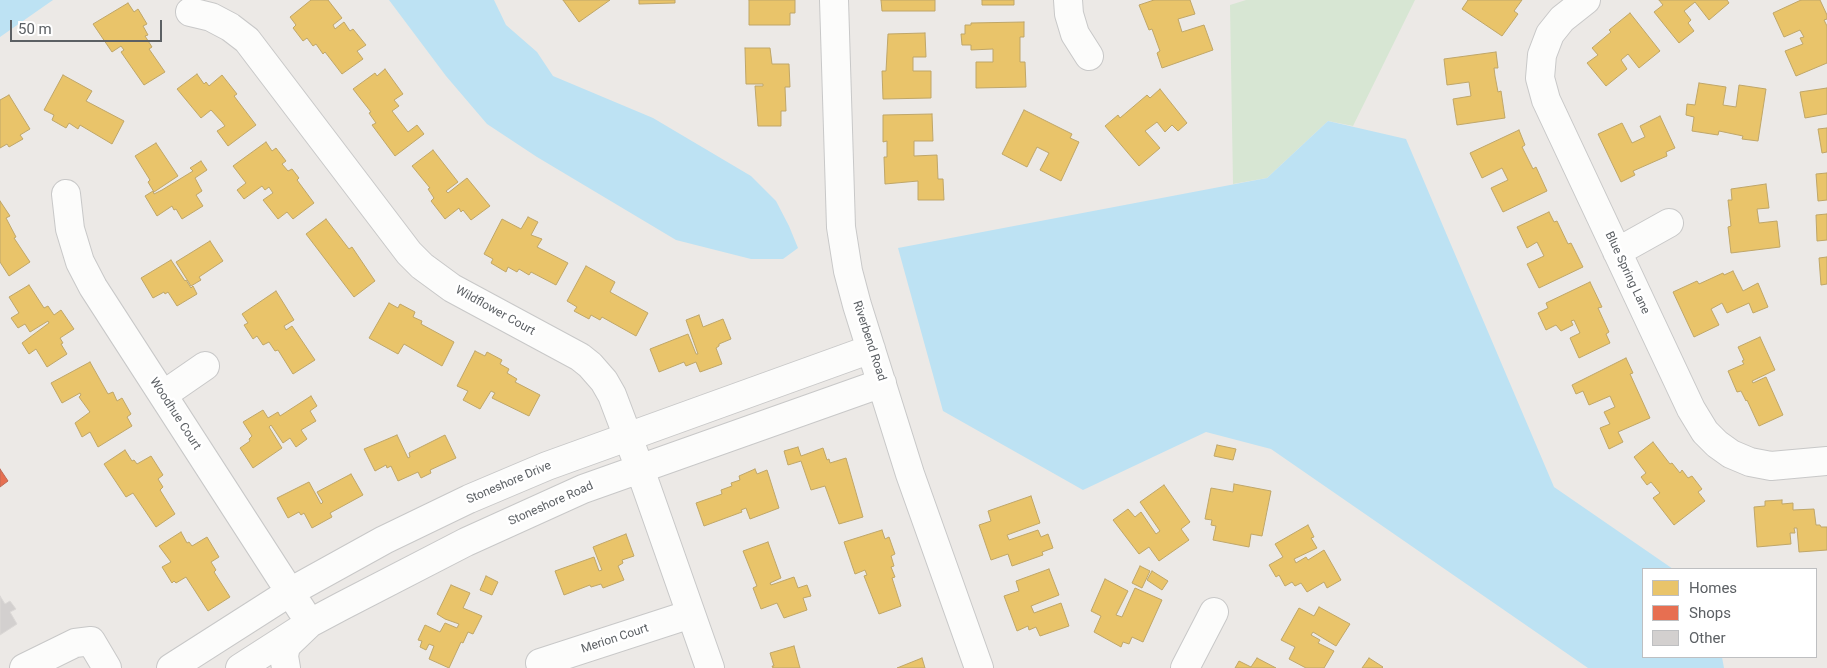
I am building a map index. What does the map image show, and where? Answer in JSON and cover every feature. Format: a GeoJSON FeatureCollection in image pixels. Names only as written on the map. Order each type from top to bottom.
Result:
{"type":"FeatureCollection","features":[{"type":"Feature","properties":{"kind":"street","name":"Riverbend Road"},"geometry":{"type":"LineString","coordinates":[[834,0],[841,227],[848,271],[910,474],[979,668]]}},
{"type":"Feature","properties":{"kind":"street"},"geometry":{"type":"LineString","coordinates":[[1068,0],[1069,14],[1075,34],[1089,56]]}},
{"type":"Feature","properties":{"kind":"street","name":"Blue Spring Lane"},"geometry":{"type":"LineString","coordinates":[[1586,0],[1562,19],[1550,34],[1542,55],[1540,78],[1546,100],[1691,409],[1705,432],[1717,444],[1731,454],[1750,462],[1772,466],[1827,462]]}},
{"type":"Feature","properties":{"kind":"street","name":"Wildflower Court"},"geometry":{"type":"LineString","coordinates":[[190,12],[211,17],[230,26],[247,40],[409,253],[422,266],[452,288],[580,358],[590,365],[604,381],[612,396],[640,469],[710,668]]}},
{"type":"Feature","properties":{"kind":"street","name":"Woodhue Court"},"geometry":{"type":"LineString","coordinates":[[66,194],[70,229],[80,262],[93,287],[310,623]]}},
{"type":"Feature","properties":{"kind":"street"},"geometry":{"type":"LineString","coordinates":[[1617,252],[1669,223]]}},
{"type":"Feature","properties":{"kind":"street","name":"Stoneshore Drive"},"geometry":{"type":"LineString","coordinates":[[171,668],[290,592],[384,540],[469,499],[547,466],[871,349]]}},
{"type":"Feature","properties":{"kind":"street"},"geometry":{"type":"LineString","coordinates":[[163,395],[205,366]]}},
{"type":"Feature","properties":{"kind":"street","name":"Stoneshore Road"},"geometry":{"type":"LineString","coordinates":[[240,668],[310,623],[466,542],[583,489],[882,383]]}},
{"type":"Feature","properties":{"kind":"street"},"geometry":{"type":"LineString","coordinates":[[1186,668],[1214,612]]}},
{"type":"Feature","properties":{"kind":"street","name":"Merion Court"},"geometry":{"type":"LineString","coordinates":[[540,663],[691,614]]}},
{"type":"Feature","properties":{"kind":"street"},"geometry":{"type":"LineString","coordinates":[[286,668],[284,656],[286,646],[310,623]]}},
{"type":"Feature","properties":{"kind":"street"},"geometry":{"type":"LineString","coordinates":[[24,668],[75,643],[91,641],[107,668]]}},
{"type":"Feature","properties":{"kind":"green space"},"geometry":{"type":"Polygon","coordinates":[[[1246,0],[1415,0],[1353,126],[1328,121],[1267,178],[1233,184],[1230,5],[1246,0]]]}},
{"type":"Feature","properties":{"kind":"water"},"geometry":{"type":"Polygon","coordinates":[[[0,0],[53,0],[0,37],[0,0]]]}},
{"type":"Feature","properties":{"kind":"water"},"geometry":{"type":"Polygon","coordinates":[[[389,0],[494,0],[506,25],[537,52],[553,76],[653,118],[751,176],[776,201],[798,248],[783,259],[751,259],[676,240],[537,157],[487,124],[446,76],[389,0]]]}},
{"type":"Feature","properties":{"kind":"water"},"geometry":{"type":"Polygon","coordinates":[[[1328,121],[1406,139],[1554,487],[1672,568],[1642,568],[1642,658],[1722,658],[1724,668],[1588,668],[1271,449],[1206,432],[1083,490],[943,411],[898,248],[1267,178],[1328,121]]]}},
{"type":"Feature","properties":{"kind":"building: Homes"},"geometry":{"type":"Polygon","coordinates":[[[311,0],[328,0],[342,18],[333,25],[335,29],[344,22],[350,31],[353,29],[366,45],[357,51],[363,59],[342,74],[325,52],[323,54],[316,44],[313,46],[307,38],[303,41],[293,28],[296,25],[290,17],[311,0]]]}},
{"type":"Feature","properties":{"kind":"building: Homes"},"geometry":{"type":"Polygon","coordinates":[[[563,0],[610,0],[579,22],[563,0]]]}},
{"type":"Feature","properties":{"kind":"building: Homes"},"geometry":{"type":"Polygon","coordinates":[[[639,0],[675,0],[675,3],[639,4],[639,0]]]}},
{"type":"Feature","properties":{"kind":"building: Homes"},"geometry":{"type":"Polygon","coordinates":[[[749,0],[795,0],[795,13],[790,13],[790,25],[749,25],[749,0]]]}},
{"type":"Feature","properties":{"kind":"building: Homes"},"geometry":{"type":"Polygon","coordinates":[[[881,0],[935,0],[935,11],[882,11],[881,0]]]}},
{"type":"Feature","properties":{"kind":"building: Homes"},"geometry":{"type":"Polygon","coordinates":[[[982,0],[1014,0],[1014,5],[982,5],[982,0]]]}},
{"type":"Feature","properties":{"kind":"building: Homes"},"geometry":{"type":"Polygon","coordinates":[[[1154,0],[1190,0],[1195,14],[1178,19],[1182,32],[1204,25],[1213,50],[1162,68],[1157,53],[1160,51],[1152,29],[1149,30],[1139,5],[1154,0]]]}},
{"type":"Feature","properties":{"kind":"building: Homes"},"geometry":{"type":"Polygon","coordinates":[[[1468,0],[1522,0],[1514,11],[1518,14],[1502,36],[1462,9],[1468,0]]]}},
{"type":"Feature","properties":{"kind":"building: Homes"},"geometry":{"type":"Polygon","coordinates":[[[1659,0],[1727,0],[1729,3],[1709,20],[1695,2],[1684,11],[1691,20],[1688,23],[1694,31],[1679,43],[1654,12],[1663,5],[1659,0]]]}},
{"type":"Feature","properties":{"kind":"building: Homes"},"geometry":{"type":"Polygon","coordinates":[[[1801,0],[1820,0],[1827,15],[1827,19],[1824,20],[1827,26],[1827,63],[1796,76],[1785,51],[1803,44],[1800,38],[1804,37],[1800,30],[1784,37],[1773,13],[1801,0]]]}},
{"type":"Feature","properties":{"kind":"building: Homes"},"geometry":{"type":"Polygon","coordinates":[[[128,3],[134,12],[138,9],[147,24],[143,26],[148,35],[145,36],[152,47],[149,49],[165,72],[144,85],[121,52],[124,50],[121,46],[112,52],[93,24],[128,3]]]}},
{"type":"Feature","properties":{"kind":"building: Homes"},"geometry":{"type":"Polygon","coordinates":[[[1630,13],[1660,51],[1639,68],[1628,54],[1621,60],[1627,69],[1606,86],[1587,63],[1598,55],[1592,48],[1611,32],[1609,30],[1630,13]]]}},
{"type":"Feature","properties":{"kind":"building: Homes"},"geometry":{"type":"Polygon","coordinates":[[[1024,22],[1024,37],[1020,37],[1020,62],[1025,62],[1026,87],[976,88],[976,62],[993,62],[993,49],[971,50],[971,45],[962,45],[961,34],[965,34],[965,25],[971,25],[971,23],[1024,22]]]}},
{"type":"Feature","properties":{"kind":"building: Homes"},"geometry":{"type":"Polygon","coordinates":[[[925,33],[926,57],[913,57],[913,71],[931,71],[931,98],[883,99],[882,71],[886,71],[888,34],[925,33]]]}},
{"type":"Feature","properties":{"kind":"building: Homes"},"geometry":{"type":"Polygon","coordinates":[[[745,48],[770,48],[772,64],[789,64],[790,87],[785,87],[786,111],[781,111],[781,126],[758,126],[755,86],[763,86],[763,84],[746,84],[745,48]]]}},
{"type":"Feature","properties":{"kind":"building: Homes"},"geometry":{"type":"Polygon","coordinates":[[[1496,52],[1498,68],[1494,68],[1495,76],[1498,92],[1501,91],[1505,118],[1457,125],[1453,99],[1471,96],[1469,82],[1447,85],[1444,59],[1496,52]]]}},
{"type":"Feature","properties":{"kind":"building: Homes"},"geometry":{"type":"Polygon","coordinates":[[[385,69],[403,94],[394,100],[399,106],[392,111],[408,132],[417,125],[424,134],[395,156],[372,125],[376,123],[369,113],[371,112],[353,89],[375,73],[377,76],[385,69]]]}},
{"type":"Feature","properties":{"kind":"building: Homes"},"geometry":{"type":"Polygon","coordinates":[[[197,74],[204,84],[206,82],[209,86],[222,75],[237,94],[234,96],[256,125],[228,146],[217,131],[225,126],[222,122],[211,110],[201,118],[177,89],[197,74]]]}},
{"type":"Feature","properties":{"kind":"building: Homes"},"geometry":{"type":"Polygon","coordinates":[[[63,75],[92,91],[86,101],[124,121],[112,144],[80,125],[78,129],[69,123],[66,128],[52,120],[54,115],[44,110],[63,75]]]}},
{"type":"Feature","properties":{"kind":"building: Homes"},"geometry":{"type":"Polygon","coordinates":[[[1699,83],[1726,87],[1723,105],[1736,107],[1739,85],[1766,89],[1758,141],[1742,139],[1743,136],[1719,131],[1718,135],[1692,131],[1694,117],[1686,115],[1687,104],[1695,105],[1699,83]]]}},
{"type":"Feature","properties":{"kind":"building: Homes"},"geometry":{"type":"Polygon","coordinates":[[[1827,88],[1827,114],[1805,118],[1800,92],[1827,88]]]}},
{"type":"Feature","properties":{"kind":"building: Homes"},"geometry":{"type":"Polygon","coordinates":[[[1160,89],[1187,123],[1178,131],[1172,125],[1165,132],[1157,122],[1145,131],[1160,148],[1139,166],[1105,126],[1118,115],[1120,118],[1147,95],[1150,98],[1160,89]]]}},
{"type":"Feature","properties":{"kind":"building: Homes"},"geometry":{"type":"Polygon","coordinates":[[[9,95],[30,129],[20,135],[23,139],[9,147],[7,144],[0,148],[0,100],[9,95]]]}},
{"type":"Feature","properties":{"kind":"building: Homes"},"geometry":{"type":"Polygon","coordinates":[[[1024,110],[1072,134],[1070,138],[1079,142],[1061,181],[1040,170],[1049,153],[1037,147],[1027,167],[1002,154],[1024,110]]]}},
{"type":"Feature","properties":{"kind":"building: Homes"},"geometry":{"type":"Polygon","coordinates":[[[932,114],[933,141],[914,141],[914,156],[937,155],[938,179],[943,179],[944,200],[918,200],[918,181],[885,184],[884,157],[887,157],[887,141],[883,142],[883,115],[932,114]]]}},
{"type":"Feature","properties":{"kind":"building: Homes"},"geometry":{"type":"Polygon","coordinates":[[[1660,116],[1675,148],[1666,152],[1667,156],[1633,171],[1635,175],[1621,182],[1598,134],[1622,123],[1632,143],[1645,137],[1640,126],[1660,116]]]}},
{"type":"Feature","properties":{"kind":"building: Homes"},"geometry":{"type":"Polygon","coordinates":[[[1827,128],[1827,152],[1822,153],[1818,129],[1827,128]]]}},
{"type":"Feature","properties":{"kind":"building: Homes"},"geometry":{"type":"Polygon","coordinates":[[[1519,130],[1525,145],[1522,147],[1533,169],[1536,167],[1547,191],[1503,212],[1491,188],[1508,180],[1502,168],[1482,178],[1470,153],[1519,130]]]}},
{"type":"Feature","properties":{"kind":"building: Homes"},"geometry":{"type":"Polygon","coordinates":[[[266,142],[272,151],[276,148],[286,161],[282,164],[288,171],[292,169],[299,178],[297,180],[314,203],[293,219],[287,212],[278,219],[263,200],[273,193],[269,187],[265,190],[262,186],[244,199],[237,190],[246,183],[233,166],[266,142]]]}},
{"type":"Feature","properties":{"kind":"building: Homes"},"geometry":{"type":"Polygon","coordinates":[[[156,143],[178,176],[154,192],[148,182],[150,180],[135,156],[156,143]]]}},
{"type":"Feature","properties":{"kind":"building: Homes"},"geometry":{"type":"Polygon","coordinates":[[[433,150],[458,182],[446,191],[448,193],[467,178],[490,206],[471,220],[459,208],[445,219],[431,201],[434,198],[428,189],[430,188],[412,166],[433,150]]]}},
{"type":"Feature","properties":{"kind":"building: Homes"},"geometry":{"type":"Polygon","coordinates":[[[201,161],[207,170],[195,178],[202,191],[196,195],[203,206],[182,219],[172,206],[157,216],[145,196],[153,191],[154,194],[162,190],[193,171],[190,168],[201,161]]]}},
{"type":"Feature","properties":{"kind":"building: Homes"},"geometry":{"type":"Polygon","coordinates":[[[1827,173],[1827,200],[1818,201],[1816,174],[1827,173]]]}},
{"type":"Feature","properties":{"kind":"building: Homes"},"geometry":{"type":"Polygon","coordinates":[[[1766,184],[1769,208],[1757,209],[1759,223],[1777,221],[1780,247],[1731,253],[1728,227],[1731,226],[1728,200],[1732,200],[1731,189],[1766,184]]]}},
{"type":"Feature","properties":{"kind":"building: Homes"},"geometry":{"type":"Polygon","coordinates":[[[0,201],[10,216],[6,218],[16,237],[14,238],[30,262],[9,276],[0,262],[0,201]]]}},
{"type":"Feature","properties":{"kind":"building: Homes"},"geometry":{"type":"Polygon","coordinates":[[[1549,212],[1554,222],[1557,221],[1568,244],[1571,243],[1583,267],[1539,288],[1527,264],[1544,256],[1537,242],[1527,248],[1517,227],[1549,212]]]}},
{"type":"Feature","properties":{"kind":"building: Homes"},"geometry":{"type":"Polygon","coordinates":[[[1827,214],[1827,240],[1817,241],[1816,215],[1827,214]]]}},
{"type":"Feature","properties":{"kind":"building: Homes"},"geometry":{"type":"Polygon","coordinates":[[[528,217],[538,222],[531,235],[542,239],[537,247],[568,263],[556,285],[531,272],[529,275],[519,269],[517,272],[508,267],[506,272],[491,263],[493,259],[484,254],[502,219],[521,229],[528,217]]]}},
{"type":"Feature","properties":{"kind":"building: Homes"},"geometry":{"type":"Polygon","coordinates":[[[326,219],[349,249],[352,247],[375,281],[354,297],[306,234],[326,219]]]}},
{"type":"Feature","properties":{"kind":"building: Homes"},"geometry":{"type":"Polygon","coordinates":[[[210,241],[223,261],[199,277],[201,280],[191,286],[176,262],[210,241]]]}},
{"type":"Feature","properties":{"kind":"building: Homes"},"geometry":{"type":"Polygon","coordinates":[[[1827,257],[1827,284],[1821,285],[1819,258],[1827,257]]]}},
{"type":"Feature","properties":{"kind":"building: Homes"},"geometry":{"type":"Polygon","coordinates":[[[171,260],[185,281],[191,288],[193,286],[197,294],[177,306],[168,292],[153,298],[141,278],[171,260]]]}},
{"type":"Feature","properties":{"kind":"building: Homes"},"geometry":{"type":"Polygon","coordinates":[[[586,266],[615,282],[610,292],[648,313],[636,336],[602,317],[600,320],[591,315],[589,319],[574,311],[577,307],[567,301],[586,266]]]}},
{"type":"Feature","properties":{"kind":"building: Homes"},"geometry":{"type":"Polygon","coordinates":[[[1733,271],[1743,291],[1758,283],[1768,307],[1753,313],[1749,303],[1727,313],[1722,303],[1711,309],[1719,325],[1694,337],[1673,292],[1697,281],[1699,284],[1723,273],[1724,275],[1733,271]]]}},
{"type":"Feature","properties":{"kind":"building: Homes"},"geometry":{"type":"Polygon","coordinates":[[[1590,282],[1602,307],[1598,308],[1609,332],[1606,334],[1610,343],[1579,358],[1570,338],[1580,333],[1574,320],[1571,321],[1573,325],[1561,331],[1556,325],[1546,330],[1538,313],[1548,308],[1546,303],[1590,282]]]}},
{"type":"Feature","properties":{"kind":"building: Homes"},"geometry":{"type":"Polygon","coordinates":[[[29,285],[44,308],[48,306],[54,315],[61,310],[74,329],[60,338],[67,354],[47,367],[36,349],[29,354],[22,343],[49,323],[48,321],[30,332],[25,324],[18,328],[11,318],[19,313],[9,297],[29,285]]]}},
{"type":"Feature","properties":{"kind":"building: Homes"},"geometry":{"type":"Polygon","coordinates":[[[276,291],[294,320],[284,326],[286,330],[292,326],[315,360],[293,374],[278,350],[275,351],[269,342],[263,345],[257,336],[253,339],[244,325],[248,323],[242,314],[276,291]]]}},
{"type":"Feature","properties":{"kind":"building: Homes"},"geometry":{"type":"Polygon","coordinates":[[[389,303],[398,308],[400,304],[415,312],[413,317],[422,321],[421,324],[454,342],[442,366],[404,344],[398,354],[369,338],[389,303]]]}},
{"type":"Feature","properties":{"kind":"building: Homes"},"geometry":{"type":"Polygon","coordinates":[[[699,315],[703,327],[723,319],[731,339],[719,344],[716,348],[722,364],[700,372],[696,362],[686,366],[684,362],[659,372],[650,349],[688,334],[696,354],[698,354],[686,320],[699,315]]]}},
{"type":"Feature","properties":{"kind":"building: Homes"},"geometry":{"type":"Polygon","coordinates":[[[1760,337],[1775,370],[1752,381],[1753,383],[1766,377],[1783,415],[1759,426],[1747,400],[1741,391],[1737,392],[1728,371],[1744,364],[1738,347],[1760,337]]]}},
{"type":"Feature","properties":{"kind":"building: Homes"},"geometry":{"type":"Polygon","coordinates":[[[475,351],[485,356],[487,352],[502,360],[500,364],[509,369],[507,373],[517,379],[515,382],[540,395],[529,416],[492,398],[495,393],[491,391],[480,409],[463,400],[468,391],[457,386],[475,351]]]}},
{"type":"Feature","properties":{"kind":"building: Homes"},"geometry":{"type":"Polygon","coordinates":[[[1626,358],[1633,373],[1630,374],[1650,418],[1618,432],[1623,442],[1609,449],[1600,428],[1610,424],[1604,412],[1615,407],[1610,396],[1589,405],[1583,391],[1576,394],[1572,385],[1626,358]]]}},
{"type":"Feature","properties":{"kind":"building: Homes"},"geometry":{"type":"Polygon","coordinates":[[[90,362],[108,394],[113,392],[117,401],[122,398],[131,414],[127,417],[132,426],[98,447],[90,432],[82,437],[75,423],[90,412],[79,397],[80,393],[62,403],[51,383],[90,362]]]}},
{"type":"Feature","properties":{"kind":"building: Homes"},"geometry":{"type":"Polygon","coordinates":[[[311,396],[317,406],[310,411],[316,421],[301,430],[307,439],[296,447],[290,438],[283,443],[271,425],[269,427],[282,448],[253,468],[240,448],[250,441],[249,439],[252,436],[243,422],[263,410],[268,418],[278,412],[280,416],[311,396]]]}},
{"type":"Feature","properties":{"kind":"building: Homes"},"geometry":{"type":"Polygon","coordinates":[[[397,435],[408,458],[410,457],[409,453],[445,435],[456,458],[430,470],[431,473],[421,478],[418,472],[398,481],[391,466],[387,468],[386,465],[375,471],[364,449],[397,435]]]}},
{"type":"Feature","properties":{"kind":"building: Homes"},"geometry":{"type":"Polygon","coordinates":[[[1653,442],[1670,464],[1672,463],[1680,473],[1682,470],[1688,478],[1692,476],[1702,489],[1698,492],[1705,501],[1674,525],[1653,498],[1660,493],[1651,482],[1647,485],[1641,477],[1646,473],[1634,457],[1653,442]]]}},
{"type":"Feature","properties":{"kind":"building: Homes"},"geometry":{"type":"Polygon","coordinates":[[[1217,445],[1236,449],[1233,460],[1214,456],[1217,445]]]}},
{"type":"Feature","properties":{"kind":"building: Homes"},"geometry":{"type":"Polygon","coordinates":[[[798,447],[801,456],[823,448],[830,463],[846,458],[863,517],[839,524],[825,486],[811,490],[801,461],[788,465],[784,451],[798,447]]]}},
{"type":"Feature","properties":{"kind":"building: Homes"},"geometry":{"type":"Polygon","coordinates":[[[125,450],[132,461],[134,460],[137,464],[151,456],[163,475],[158,479],[163,487],[160,490],[175,514],[156,527],[133,493],[126,497],[104,464],[125,450]]]}},
{"type":"Feature","properties":{"kind":"building: Homes"},"geometry":{"type":"Polygon","coordinates":[[[755,469],[757,474],[767,470],[779,508],[750,519],[746,508],[741,510],[742,512],[704,526],[696,503],[722,494],[721,490],[732,486],[731,483],[740,480],[739,476],[755,469]]]}},
{"type":"Feature","properties":{"kind":"building: Homes"},"geometry":{"type":"Polygon","coordinates":[[[351,474],[363,495],[330,513],[332,517],[312,528],[304,513],[301,515],[299,512],[288,518],[277,498],[309,482],[321,504],[323,502],[317,492],[351,474]]]}},
{"type":"Feature","properties":{"kind":"building: Homes"},"geometry":{"type":"Polygon","coordinates":[[[1234,484],[1271,491],[1262,536],[1251,534],[1249,547],[1213,540],[1216,526],[1211,525],[1212,520],[1205,519],[1211,488],[1233,492],[1234,484]]]}},
{"type":"Feature","properties":{"kind":"building: Homes"},"geometry":{"type":"Polygon","coordinates":[[[1164,485],[1190,522],[1181,529],[1189,540],[1159,561],[1149,547],[1139,554],[1113,520],[1128,509],[1135,517],[1141,512],[1156,534],[1160,531],[1140,502],[1164,485]]]}},
{"type":"Feature","properties":{"kind":"building: Homes"},"geometry":{"type":"Polygon","coordinates":[[[1031,496],[1040,523],[1007,535],[1009,540],[1038,530],[1041,537],[1048,534],[1053,548],[1042,552],[1043,555],[1012,566],[1008,554],[991,560],[979,525],[991,521],[988,511],[1031,496]]]}},
{"type":"Feature","properties":{"kind":"building: Homes"},"geometry":{"type":"Polygon","coordinates":[[[1782,500],[1782,504],[1793,503],[1793,510],[1814,509],[1816,525],[1827,527],[1827,550],[1799,552],[1797,528],[1794,528],[1795,533],[1790,533],[1791,544],[1757,547],[1754,507],[1765,506],[1765,501],[1782,500]]]}},
{"type":"Feature","properties":{"kind":"building: Homes"},"geometry":{"type":"Polygon","coordinates":[[[1308,525],[1314,537],[1311,538],[1317,548],[1294,559],[1296,563],[1306,557],[1308,560],[1324,550],[1341,580],[1327,588],[1324,582],[1307,592],[1301,583],[1295,586],[1292,582],[1285,586],[1279,575],[1276,577],[1269,565],[1283,557],[1275,544],[1308,525]]]}},
{"type":"Feature","properties":{"kind":"building: Homes"},"geometry":{"type":"Polygon","coordinates":[[[882,530],[885,539],[889,537],[895,554],[891,556],[894,566],[891,567],[895,577],[892,578],[901,606],[879,614],[864,576],[867,575],[865,570],[855,574],[844,542],[882,530]]]}},
{"type":"Feature","properties":{"kind":"building: Homes"},"geometry":{"type":"Polygon","coordinates":[[[181,532],[187,543],[189,542],[192,546],[207,537],[219,557],[211,562],[216,570],[214,572],[230,597],[208,611],[186,577],[176,583],[174,581],[172,583],[162,567],[171,562],[159,546],[181,532]]]}},
{"type":"Feature","properties":{"kind":"building: Homes"},"geometry":{"type":"Polygon","coordinates":[[[626,534],[634,556],[622,560],[623,563],[618,566],[624,580],[603,588],[601,584],[591,587],[590,585],[564,595],[555,571],[594,557],[599,571],[602,570],[593,547],[626,534]]]}},
{"type":"Feature","properties":{"kind":"building: Homes"},"geometry":{"type":"Polygon","coordinates":[[[768,542],[781,578],[770,583],[771,585],[794,577],[798,588],[807,585],[811,596],[803,598],[807,610],[784,618],[777,603],[761,609],[753,588],[757,586],[743,551],[768,542]]]}},
{"type":"Feature","properties":{"kind":"building: Homes"},"geometry":{"type":"Polygon","coordinates":[[[1140,566],[1150,571],[1142,588],[1132,583],[1140,566]]]}},
{"type":"Feature","properties":{"kind":"building: Homes"},"geometry":{"type":"Polygon","coordinates":[[[1049,569],[1059,595],[1031,606],[1034,613],[1061,603],[1069,626],[1040,636],[1036,627],[1029,630],[1028,626],[1017,631],[1004,596],[1019,591],[1016,581],[1049,569]]]}},
{"type":"Feature","properties":{"kind":"building: Homes"},"geometry":{"type":"Polygon","coordinates":[[[1152,571],[1168,581],[1162,590],[1147,580],[1152,571]]]}},
{"type":"Feature","properties":{"kind":"building: Homes"},"geometry":{"type":"Polygon","coordinates":[[[486,576],[498,582],[492,595],[480,590],[486,576]]]}},
{"type":"Feature","properties":{"kind":"building: Homes"},"geometry":{"type":"Polygon","coordinates":[[[1105,579],[1128,591],[1116,615],[1122,617],[1135,588],[1162,600],[1143,642],[1132,637],[1129,644],[1123,642],[1121,647],[1094,632],[1101,616],[1091,611],[1105,579]]]}},
{"type":"Feature","properties":{"kind":"building: Homes"},"geometry":{"type":"Polygon","coordinates":[[[451,585],[470,593],[463,608],[482,616],[473,634],[468,632],[463,643],[461,642],[449,668],[429,659],[434,646],[429,644],[426,650],[420,647],[422,641],[418,640],[425,625],[440,632],[445,623],[457,628],[459,624],[437,614],[451,585]]]}},
{"type":"Feature","properties":{"kind":"building: Homes"},"geometry":{"type":"Polygon","coordinates":[[[1319,607],[1350,624],[1336,646],[1313,632],[1311,635],[1320,640],[1318,643],[1334,651],[1324,668],[1306,668],[1289,659],[1295,647],[1281,640],[1299,608],[1314,616],[1319,607]]]}},
{"type":"Feature","properties":{"kind":"building: Homes"},"geometry":{"type":"Polygon","coordinates":[[[794,646],[800,668],[773,668],[770,653],[794,646]]]}},
{"type":"Feature","properties":{"kind":"building: Homes"},"geometry":{"type":"Polygon","coordinates":[[[922,658],[925,668],[897,668],[922,658]]]}},
{"type":"Feature","properties":{"kind":"building: Homes"},"geometry":{"type":"Polygon","coordinates":[[[1257,658],[1276,668],[1235,668],[1239,661],[1251,667],[1257,658]]]}},
{"type":"Feature","properties":{"kind":"building: Homes"},"geometry":{"type":"Polygon","coordinates":[[[1369,658],[1383,667],[1362,668],[1369,658]]]}},
{"type":"Feature","properties":{"kind":"building: Shops"},"geometry":{"type":"Polygon","coordinates":[[[0,469],[8,481],[0,487],[0,469]]]}},
{"type":"Feature","properties":{"kind":"building: Other"},"geometry":{"type":"Polygon","coordinates":[[[0,596],[5,604],[10,601],[16,609],[10,612],[17,624],[0,635],[0,596]]]}}]}
